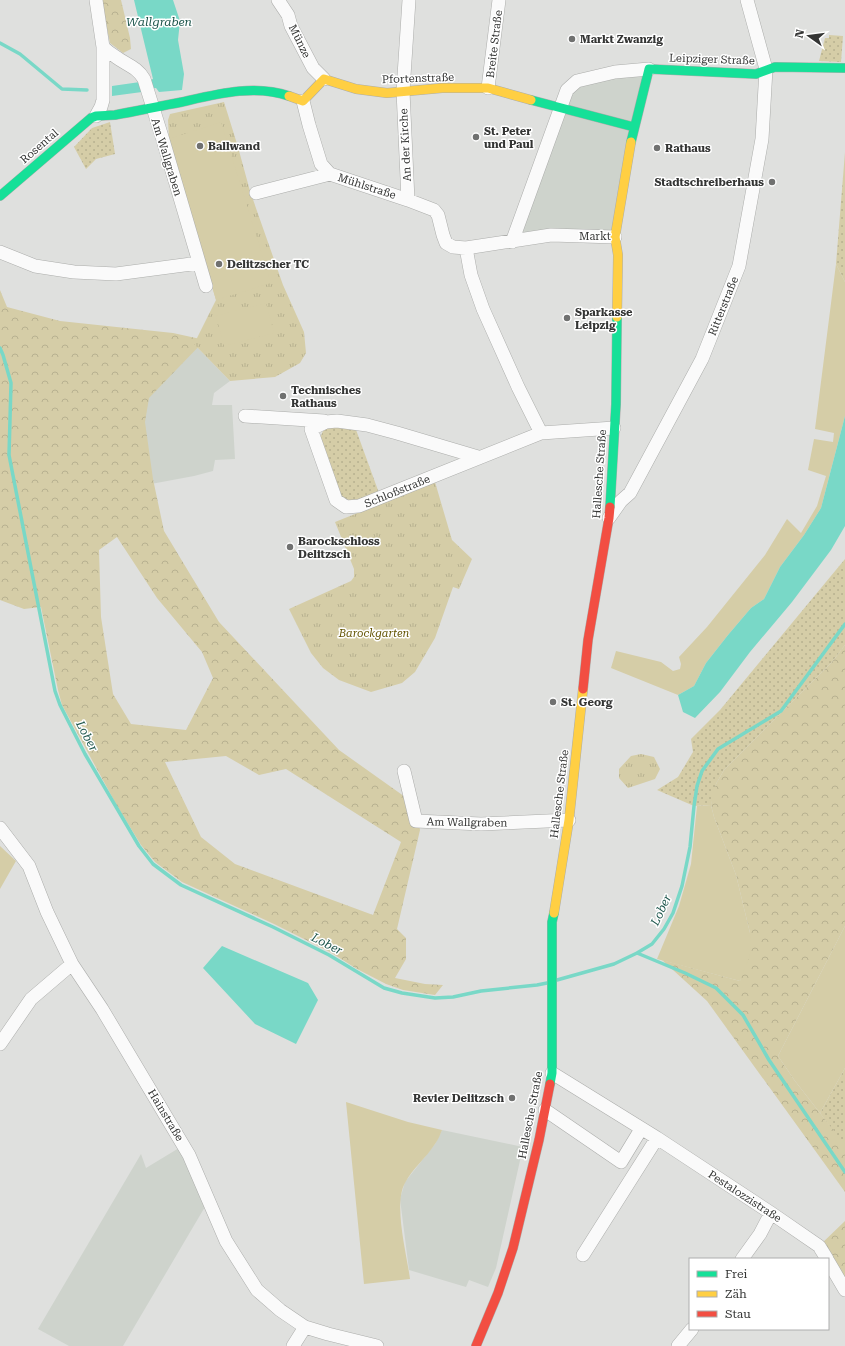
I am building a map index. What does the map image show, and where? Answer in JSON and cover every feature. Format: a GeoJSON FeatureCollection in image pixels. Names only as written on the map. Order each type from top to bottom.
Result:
{"type":"FeatureCollection","features":[{"type":"Feature","properties":{"kind":"street"},"geometry":{"type":"LineString","coordinates":[[96,0],[103,47],[103,100],[105,107],[109,112],[115,114]]}},
{"type":"Feature","properties":{"kind":"street","name":"Münze"},"geometry":{"type":"LineString","coordinates":[[278,0],[288,15],[291,26],[313,68],[324,80]]}},
{"type":"Feature","properties":{"kind":"street","name":"An der Kirche"},"geometry":{"type":"LineString","coordinates":[[408,200],[403,91],[409,0]]}},
{"type":"Feature","properties":{"kind":"street","name":"Breite Straße"},"geometry":{"type":"LineString","coordinates":[[488,88],[499,0]]}},
{"type":"Feature","properties":{"kind":"street","name":"Ritterstraße"},"geometry":{"type":"LineString","coordinates":[[609,518],[621,501],[630,493],[702,358],[739,266],[762,138],[766,69],[747,0]]}},
{"type":"Feature","properties":{"kind":"street","name":"Am Wallgraben"},"geometry":{"type":"LineString","coordinates":[[103,47],[116,58],[134,67],[140,72],[146,85],[206,286]]}},
{"type":"Feature","properties":{"kind":"street","name":"Leipziger Straße"},"geometry":{"type":"LineString","coordinates":[[649,69],[756,74],[766,69],[775,67],[845,68]]}},
{"type":"Feature","properties":{"kind":"street"},"geometry":{"type":"LineString","coordinates":[[512,242],[568,90],[577,81],[615,72],[649,69]]}},
{"type":"Feature","properties":{"kind":"street","name":"Markt"},"geometry":{"type":"LineString","coordinates":[[408,200],[434,210],[438,215],[446,243],[453,247],[466,248],[551,235],[615,237],[634,127],[649,69]]}},
{"type":"Feature","properties":{"kind":"street"},"geometry":{"type":"LineString","coordinates":[[303,100],[324,80]]}},
{"type":"Feature","properties":{"kind":"street","name":"Pfortenstraße"},"geometry":{"type":"LineString","coordinates":[[324,80],[356,89],[387,93],[442,88],[488,88],[560,109]]}},
{"type":"Feature","properties":{"kind":"street"},"geometry":{"type":"LineString","coordinates":[[96,116],[152,108],[227,92],[252,90],[277,92],[303,100]]}},
{"type":"Feature","properties":{"kind":"street"},"geometry":{"type":"LineString","coordinates":[[96,116],[103,100]]}},
{"type":"Feature","properties":{"kind":"street"},"geometry":{"type":"LineString","coordinates":[[303,100],[308,124],[322,164],[330,174]]}},
{"type":"Feature","properties":{"kind":"street"},"geometry":{"type":"LineString","coordinates":[[560,109],[634,127]]}},
{"type":"Feature","properties":{"kind":"street","name":"Rosental"},"geometry":{"type":"LineString","coordinates":[[0,196],[91,118],[96,116]]}},
{"type":"Feature","properties":{"kind":"street","name":"Mühlstraße"},"geometry":{"type":"LineString","coordinates":[[256,193],[330,174],[408,200]]}},
{"type":"Feature","properties":{"kind":"street","name":"Hallesche Straße"},"geometry":{"type":"LineString","coordinates":[[476,1346],[498,1293],[513,1248],[545,1110],[552,1073],[552,922],[569,820],[588,640],[609,518],[616,404],[618,255],[615,237]]}},
{"type":"Feature","properties":{"kind":"street"},"geometry":{"type":"LineString","coordinates":[[466,248],[471,275],[483,309],[518,387],[541,433]]}},
{"type":"Feature","properties":{"kind":"street"},"geometry":{"type":"LineString","coordinates":[[0,252],[34,266],[74,272],[116,274],[199,263]]}},
{"type":"Feature","properties":{"kind":"street"},"geometry":{"type":"LineString","coordinates":[[245,416],[326,422],[337,421],[367,425],[478,457]]}},
{"type":"Feature","properties":{"kind":"street","name":"Schloßstraße"},"geometry":{"type":"LineString","coordinates":[[326,422],[311,429],[336,500],[346,507],[366,504],[478,457],[541,433],[614,428]]}},
{"type":"Feature","properties":{"kind":"street","name":"Am Wallgraben"},"geometry":{"type":"LineString","coordinates":[[404,771],[416,821],[481,824],[569,820]]}},
{"type":"Feature","properties":{"kind":"street","name":"Hainstraße"},"geometry":{"type":"LineString","coordinates":[[0,828],[29,866],[47,912],[72,964],[102,1009],[189,1155],[226,1241],[257,1290],[280,1310],[305,1327],[377,1346]]}},
{"type":"Feature","properties":{"kind":"street"},"geometry":{"type":"LineString","coordinates":[[0,1044],[31,999],[72,964]]}},
{"type":"Feature","properties":{"kind":"street","name":"Pestalozzistraße"},"geometry":{"type":"LineString","coordinates":[[552,1073],[657,1138],[771,1213],[819,1246],[826,1258]]}},
{"type":"Feature","properties":{"kind":"street"},"geometry":{"type":"LineString","coordinates":[[545,1110],[621,1162],[638,1134]]}},
{"type":"Feature","properties":{"kind":"street"},"geometry":{"type":"LineString","coordinates":[[583,1255],[657,1138]]}},
{"type":"Feature","properties":{"kind":"street"},"geometry":{"type":"LineString","coordinates":[[743,1258],[760,1234],[771,1213]]}},
{"type":"Feature","properties":{"kind":"street","name":"Pestalozzistraße"},"geometry":{"type":"LineString","coordinates":[[829,1263],[845,1290]]}},
{"type":"Feature","properties":{"kind":"street"},"geometry":{"type":"LineString","coordinates":[[293,1346],[305,1327]]}},
{"type":"Feature","properties":{"kind":"street"},"geometry":{"type":"LineString","coordinates":[[678,1346],[691,1330]]}},
{"type":"Feature","properties":{"kind":"shaded area"},"geometry":{"type":"Polygon","coordinates":[[[649,69],[615,237],[512,242],[577,81],[649,69]]]}},
{"type":"Feature","properties":{"kind":"shaded area"},"geometry":{"type":"Polygon","coordinates":[[[194,344],[230,381],[214,393],[212,405],[232,405],[235,459],[215,460],[213,471],[151,484],[142,435],[146,400],[194,344]]]}},
{"type":"Feature","properties":{"kind":"shaded area"},"geometry":{"type":"Polygon","coordinates":[[[442,1130],[523,1147],[496,1268],[488,1287],[469,1280],[466,1287],[409,1270],[400,1199],[405,1182],[435,1144],[442,1130]]]}},
{"type":"Feature","properties":{"kind":"shaded area"},"geometry":{"type":"Polygon","coordinates":[[[184,1145],[209,1200],[123,1346],[69,1346],[38,1329],[141,1154],[146,1168],[184,1145]]]}},
{"type":"Feature","properties":{"kind":"green space"},"geometry":{"type":"Polygon","coordinates":[[[101,0],[121,0],[130,38],[131,49],[123,53],[110,43],[101,0]]]}},
{"type":"Feature","properties":{"kind":"green space"},"geometry":{"type":"Polygon","coordinates":[[[829,35],[843,36],[841,62],[819,61],[825,38],[829,38],[829,35]]]}},
{"type":"Feature","properties":{"kind":"green space"},"geometry":{"type":"Polygon","coordinates":[[[224,102],[250,191],[283,285],[304,332],[306,353],[300,363],[275,377],[230,381],[194,344],[216,300],[169,139],[168,120],[170,114],[224,102]]]}},
{"type":"Feature","properties":{"kind":"green space"},"geometry":{"type":"Polygon","coordinates":[[[110,122],[115,154],[96,159],[86,169],[74,147],[92,128],[110,122]]]}},
{"type":"Feature","properties":{"kind":"green space"},"geometry":{"type":"Polygon","coordinates":[[[221,122],[271,283],[216,300],[169,139],[221,122]]]}},
{"type":"Feature","properties":{"kind":"green space"},"geometry":{"type":"Polygon","coordinates":[[[845,152],[845,282],[836,264],[845,152]]]}},
{"type":"Feature","properties":{"kind":"green space"},"geometry":{"type":"Polygon","coordinates":[[[836,264],[845,282],[845,416],[821,508],[804,535],[780,567],[764,599],[751,608],[728,635],[706,663],[694,686],[678,695],[611,668],[616,651],[661,662],[673,671],[680,669],[681,664],[679,657],[707,627],[765,555],[787,519],[801,533],[817,506],[826,476],[808,470],[814,439],[833,442],[834,433],[815,429],[836,264]]]}},
{"type":"Feature","properties":{"kind":"green space"},"geometry":{"type":"Polygon","coordinates":[[[0,290],[7,307],[60,321],[173,333],[205,340],[149,398],[145,422],[153,479],[164,531],[219,622],[339,750],[415,804],[420,830],[397,929],[406,938],[406,959],[395,978],[425,984],[443,985],[435,995],[403,990],[386,984],[357,969],[330,952],[274,924],[182,882],[155,862],[141,845],[116,804],[62,705],[41,607],[24,609],[0,600],[0,290]],[[117,537],[99,550],[101,617],[113,694],[131,724],[186,730],[213,678],[202,652],[157,598],[117,537]],[[226,756],[165,762],[201,837],[235,864],[373,915],[401,842],[286,769],[259,775],[226,756]]]}},
{"type":"Feature","properties":{"kind":"green space"},"geometry":{"type":"Polygon","coordinates":[[[266,303],[274,333],[224,346],[216,316],[266,303]]]}},
{"type":"Feature","properties":{"kind":"green space"},"geometry":{"type":"Polygon","coordinates":[[[328,426],[355,427],[379,493],[355,501],[346,499],[341,495],[320,438],[323,431],[328,426]]]}},
{"type":"Feature","properties":{"kind":"green space","name":"Barockgarten"},"geometry":{"type":"Polygon","coordinates":[[[435,482],[452,540],[472,559],[459,589],[453,587],[435,638],[415,672],[402,683],[371,692],[339,680],[323,668],[311,653],[289,609],[351,581],[354,577],[354,569],[335,522],[435,482]]]}},
{"type":"Feature","properties":{"kind":"green space"},"geometry":{"type":"Polygon","coordinates":[[[845,559],[845,645],[832,662],[724,770],[716,784],[711,805],[694,806],[657,790],[678,777],[693,752],[691,739],[720,710],[845,559]]]}},
{"type":"Feature","properties":{"kind":"green space"},"geometry":{"type":"Polygon","coordinates":[[[845,645],[845,926],[778,1056],[795,1081],[845,1145],[845,1192],[707,1001],[662,960],[740,981],[750,933],[736,875],[714,817],[711,805],[712,795],[724,770],[832,662],[845,645]]]}},
{"type":"Feature","properties":{"kind":"green space"},"geometry":{"type":"Polygon","coordinates":[[[641,754],[654,757],[660,769],[655,779],[628,788],[619,778],[619,769],[631,756],[641,754]]]}},
{"type":"Feature","properties":{"kind":"green space"},"geometry":{"type":"Polygon","coordinates":[[[711,805],[714,817],[736,875],[750,933],[751,952],[740,981],[657,959],[679,906],[691,864],[697,806],[711,805]]]}},
{"type":"Feature","properties":{"kind":"green space"},"geometry":{"type":"Polygon","coordinates":[[[0,846],[16,861],[0,889],[0,846]]]}},
{"type":"Feature","properties":{"kind":"green space"},"geometry":{"type":"Polygon","coordinates":[[[845,926],[845,1068],[820,1113],[778,1056],[845,926]]]}},
{"type":"Feature","properties":{"kind":"green space"},"geometry":{"type":"Polygon","coordinates":[[[845,1068],[845,1147],[820,1113],[845,1068]]]}},
{"type":"Feature","properties":{"kind":"green space"},"geometry":{"type":"Polygon","coordinates":[[[346,1102],[408,1122],[442,1130],[437,1141],[408,1178],[402,1192],[400,1203],[402,1230],[410,1279],[364,1284],[346,1102]]]}},
{"type":"Feature","properties":{"kind":"green space"},"geometry":{"type":"Polygon","coordinates":[[[845,1221],[845,1290],[829,1263],[829,1258],[826,1258],[819,1246],[845,1221]]]}},
{"type":"Feature","properties":{"kind":"water","name":"Wallgraben"},"geometry":{"type":"Polygon","coordinates":[[[134,0],[173,0],[180,21],[178,40],[184,74],[182,90],[159,92],[156,88],[142,90],[142,92],[112,96],[112,86],[140,82],[141,84],[153,79],[134,0]]]}},
{"type":"Feature","properties":{"kind":"water"},"geometry":{"type":"Polygon","coordinates":[[[845,416],[845,526],[831,550],[792,602],[750,652],[720,692],[695,718],[683,712],[678,695],[694,686],[706,663],[728,635],[751,608],[764,599],[780,567],[804,535],[821,508],[845,416]]]}},
{"type":"Feature","properties":{"kind":"water"},"geometry":{"type":"Polygon","coordinates":[[[222,946],[308,983],[318,1000],[296,1044],[255,1024],[203,968],[222,946]]]}},
{"type":"Feature","properties":{"kind":"waterway"},"geometry":{"type":"LineString","coordinates":[[0,43],[20,54],[62,89],[87,90]]}},
{"type":"Feature","properties":{"kind":"waterway","name":"Lober"},"geometry":{"type":"LineString","coordinates":[[0,348],[11,383],[9,455],[55,691],[60,705],[85,754],[139,846],[153,864],[181,885],[273,927],[329,955],[384,988],[402,993],[435,998],[453,997],[481,991],[547,983]]}},
{"type":"Feature","properties":{"kind":"waterway","name":"Lober"},"geometry":{"type":"LineString","coordinates":[[557,980],[614,964],[652,944],[664,929],[673,913],[682,886],[690,847],[697,786],[702,771],[718,749],[781,711],[845,624]]}},
{"type":"Feature","properties":{"kind":"waterway"},"geometry":{"type":"LineString","coordinates":[[637,953],[716,988],[743,1015],[769,1060],[845,1172]]}},
{"type":"Feature","properties":{"kind":"traffic: fast"},"geometry":{"type":"LineString","coordinates":[[631,142],[649,69],[756,74],[775,67],[845,68]]}},
{"type":"Feature","properties":{"kind":"traffic: fast"},"geometry":{"type":"LineString","coordinates":[[0,196],[91,118],[96,116],[115,115],[222,93],[262,91],[276,92],[289,96]]}},
{"type":"Feature","properties":{"kind":"traffic: fast"},"geometry":{"type":"LineString","coordinates":[[531,100],[634,127]]}},
{"type":"Feature","properties":{"kind":"traffic: fast"},"geometry":{"type":"LineString","coordinates":[[610,507],[616,404],[617,317]]}},
{"type":"Feature","properties":{"kind":"traffic: fast"},"geometry":{"type":"LineString","coordinates":[[550,1084],[552,1073],[552,922],[554,913]]}},
{"type":"Feature","properties":{"kind":"traffic: slow"},"geometry":{"type":"LineString","coordinates":[[289,96],[303,101],[324,79],[356,89],[387,93],[442,88],[488,88],[531,100]]}},
{"type":"Feature","properties":{"kind":"traffic: slow"},"geometry":{"type":"LineString","coordinates":[[617,317],[618,255],[615,237],[631,142]]}},
{"type":"Feature","properties":{"kind":"traffic: slow"},"geometry":{"type":"LineString","coordinates":[[554,913],[569,820],[583,689]]}},
{"type":"Feature","properties":{"kind":"traffic: jam"},"geometry":{"type":"LineString","coordinates":[[583,689],[588,640],[610,507]]}},
{"type":"Feature","properties":{"kind":"traffic: jam"},"geometry":{"type":"LineString","coordinates":[[476,1346],[498,1293],[513,1248],[539,1140],[550,1084]]}},
{"type":"Feature","properties":{"kind":"place","name":"Markt Zwanzig"},"geometry":{"type":"Point","coordinates":[572,39]}},
{"type":"Feature","properties":{"kind":"place","name":"St. Peter und Paul"},"geometry":{"type":"Point","coordinates":[476,137]}},
{"type":"Feature","properties":{"kind":"place","name":"Ballwand"},"geometry":{"type":"Point","coordinates":[200,146]}},
{"type":"Feature","properties":{"kind":"place","name":"Rathaus"},"geometry":{"type":"Point","coordinates":[657,148]}},
{"type":"Feature","properties":{"kind":"place","name":"Stadtschreiberhaus"},"geometry":{"type":"Point","coordinates":[772,182]}},
{"type":"Feature","properties":{"kind":"place","name":"Delitzscher TC"},"geometry":{"type":"Point","coordinates":[219,264]}},
{"type":"Feature","properties":{"kind":"place","name":"Sparkasse Leipzig"},"geometry":{"type":"Point","coordinates":[567,318]}},
{"type":"Feature","properties":{"kind":"place","name":"Technisches Rathaus"},"geometry":{"type":"Point","coordinates":[283,396]}},
{"type":"Feature","properties":{"kind":"place","name":"Barockschloss Delitzsch"},"geometry":{"type":"Point","coordinates":[290,547]}},
{"type":"Feature","properties":{"kind":"place","name":"St. Georg"},"geometry":{"type":"Point","coordinates":[553,702]}},
{"type":"Feature","properties":{"kind":"place","name":"Revier Delitzsch"},"geometry":{"type":"Point","coordinates":[512,1098]}}]}
